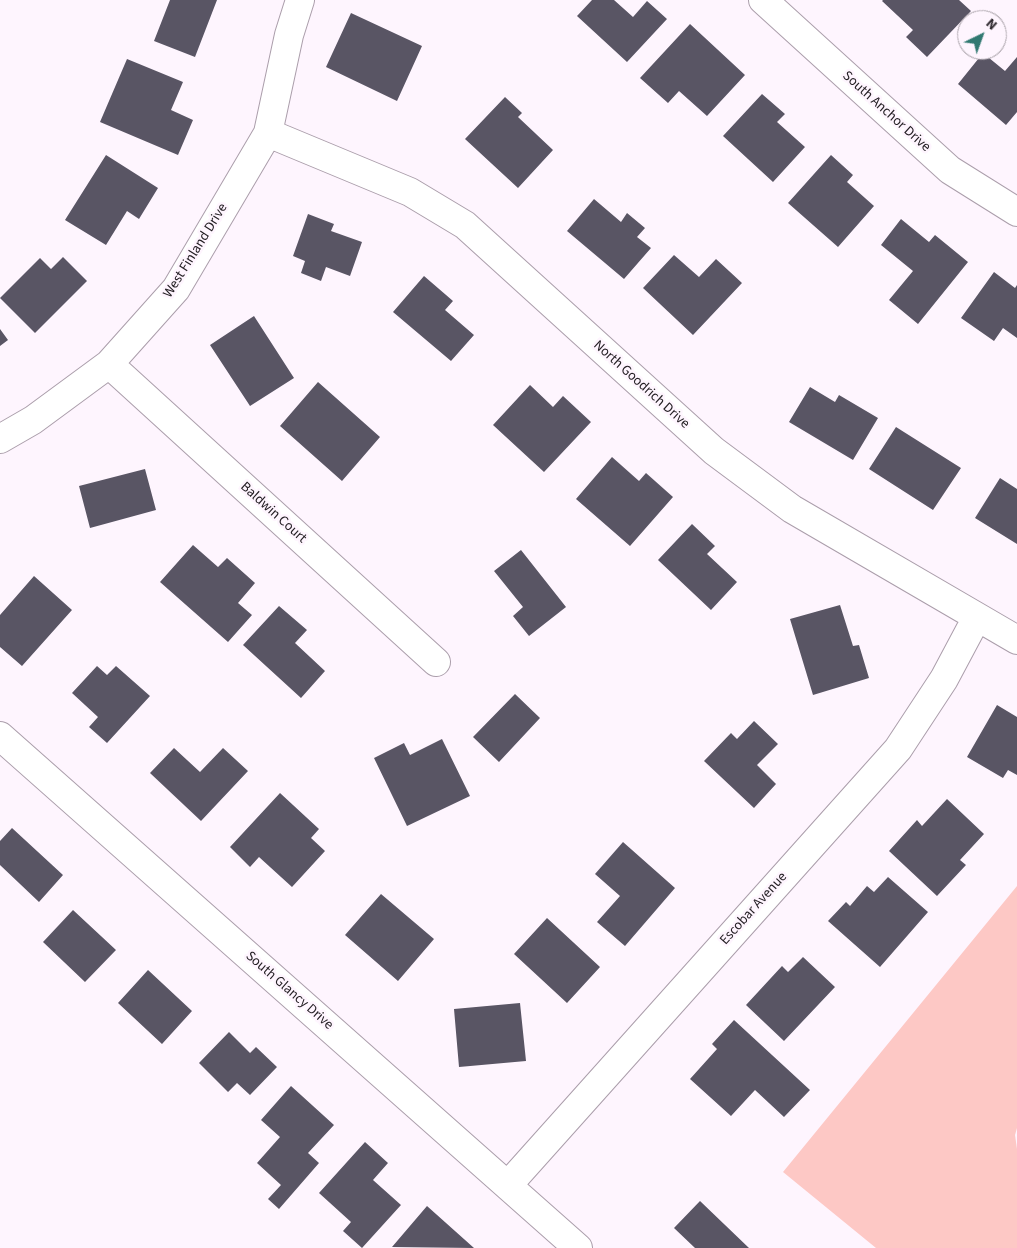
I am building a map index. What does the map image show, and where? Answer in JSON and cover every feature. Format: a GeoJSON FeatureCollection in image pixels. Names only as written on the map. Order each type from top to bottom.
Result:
{"type":"FeatureCollection","features":[{"type":"Feature","properties":{"kind":"street","name":"West Finland Drive"},"geometry":{"type":"LineString","coordinates":[[0,439],[33,420],[109,364],[176,289],[268,133],[288,35],[300,0]]}},
{"type":"Feature","properties":{"kind":"street","name":"South Anchor Drive"},"geometry":{"type":"LineString","coordinates":[[762,0],[950,170],[1017,212]]}},
{"type":"Feature","properties":{"kind":"street","name":"North Goodrich Drive"},"geometry":{"type":"LineString","coordinates":[[268,133],[410,192],[465,225],[722,457],[792,509],[1017,640]]}},
{"type":"Feature","properties":{"kind":"street","name":"Baldwin Court"},"geometry":{"type":"LineString","coordinates":[[109,364],[436,662]]}},
{"type":"Feature","properties":{"kind":"street","name":"Escobar Avenue"},"geometry":{"type":"LineString","coordinates":[[508,1185],[898,749],[944,679],[977,617]]}},
{"type":"Feature","properties":{"kind":"street","name":"South Glancy Drive"},"geometry":{"type":"LineString","coordinates":[[0,736],[578,1248]]}},
{"type":"Feature","properties":{"kind":"shaded area"},"geometry":{"type":"Polygon","coordinates":[[[1017,886],[1017,1128],[1015,1135],[1017,1149],[1017,1248],[876,1248],[783,1172],[1017,886]]]}},
{"type":"Feature","properties":{"kind":"building"},"geometry":{"type":"Polygon","coordinates":[[[170,0],[217,0],[195,57],[154,41],[170,0]]]}},
{"type":"Feature","properties":{"kind":"building"},"geometry":{"type":"Polygon","coordinates":[[[592,0],[614,0],[633,17],[647,1],[667,19],[627,62],[577,16],[592,0]]]}},
{"type":"Feature","properties":{"kind":"building"},"geometry":{"type":"Polygon","coordinates":[[[959,0],[970,10],[957,10],[957,26],[927,57],[906,37],[913,30],[882,1],[959,0]]]}},
{"type":"Feature","properties":{"kind":"building"},"geometry":{"type":"Polygon","coordinates":[[[351,13],[422,46],[397,101],[326,67],[351,13]]]}},
{"type":"Feature","properties":{"kind":"building"},"geometry":{"type":"Polygon","coordinates":[[[690,24],[745,75],[707,116],[679,91],[668,103],[640,78],[690,24]]]}},
{"type":"Feature","properties":{"kind":"building"},"geometry":{"type":"Polygon","coordinates":[[[1017,57],[1017,112],[1006,125],[958,84],[977,60],[992,60],[1005,71],[1017,57]]]}},
{"type":"Feature","properties":{"kind":"building"},"geometry":{"type":"Polygon","coordinates":[[[127,59],[183,82],[171,110],[193,120],[178,155],[100,122],[127,59]]]}},
{"type":"Feature","properties":{"kind":"building"},"geometry":{"type":"Polygon","coordinates":[[[762,94],[785,114],[777,122],[805,147],[773,182],[723,136],[762,94]]]}},
{"type":"Feature","properties":{"kind":"building"},"geometry":{"type":"Polygon","coordinates":[[[505,97],[522,113],[518,117],[553,150],[518,188],[465,139],[505,97]]]}},
{"type":"Feature","properties":{"kind":"building"},"geometry":{"type":"Polygon","coordinates":[[[106,155],[158,188],[139,219],[127,211],[106,245],[65,220],[106,155]]]}},
{"type":"Feature","properties":{"kind":"building"},"geometry":{"type":"Polygon","coordinates":[[[831,155],[853,175],[847,182],[874,206],[838,247],[788,203],[831,155]]]}},
{"type":"Feature","properties":{"kind":"building"},"geometry":{"type":"Polygon","coordinates":[[[594,199],[621,222],[627,213],[645,228],[637,237],[651,248],[624,279],[567,231],[594,199]]]}},
{"type":"Feature","properties":{"kind":"building"},"geometry":{"type":"Polygon","coordinates":[[[308,214],[334,224],[331,231],[362,242],[350,276],[326,267],[321,281],[301,273],[305,261],[293,256],[308,214]]]}},
{"type":"Feature","properties":{"kind":"building"},"geometry":{"type":"Polygon","coordinates":[[[901,219],[929,242],[935,235],[968,262],[918,324],[889,300],[913,271],[881,245],[901,219]]]}},
{"type":"Feature","properties":{"kind":"building"},"geometry":{"type":"Polygon","coordinates":[[[674,255],[699,277],[716,259],[742,283],[693,335],[643,288],[674,255]]]}},
{"type":"Feature","properties":{"kind":"building"},"geometry":{"type":"Polygon","coordinates":[[[63,257],[87,281],[35,333],[0,298],[40,258],[51,269],[63,257]]]}},
{"type":"Feature","properties":{"kind":"building"},"geometry":{"type":"Polygon","coordinates":[[[994,272],[1015,288],[1017,285],[1017,338],[1003,328],[994,341],[961,318],[994,272]]]}},
{"type":"Feature","properties":{"kind":"building"},"geometry":{"type":"Polygon","coordinates":[[[424,276],[453,301],[445,310],[474,335],[451,361],[393,312],[424,276]]]}},
{"type":"Feature","properties":{"kind":"building"},"geometry":{"type":"Polygon","coordinates":[[[254,316],[294,378],[250,406],[210,345],[254,316]]]}},
{"type":"Feature","properties":{"kind":"building"},"geometry":{"type":"Polygon","coordinates":[[[0,329],[8,340],[0,346],[0,329]]]}},
{"type":"Feature","properties":{"kind":"building"},"geometry":{"type":"Polygon","coordinates":[[[318,382],[380,437],[342,481],[280,426],[318,382]]]}},
{"type":"Feature","properties":{"kind":"building"},"geometry":{"type":"Polygon","coordinates":[[[530,385],[553,407],[563,396],[591,422],[544,472],[493,425],[530,385]]]}},
{"type":"Feature","properties":{"kind":"building"},"geometry":{"type":"Polygon","coordinates":[[[810,387],[835,402],[839,395],[878,418],[853,460],[789,422],[810,387]]]}},
{"type":"Feature","properties":{"kind":"building"},"geometry":{"type":"Polygon","coordinates":[[[896,427],[961,468],[933,510],[869,469],[896,427]]]}},
{"type":"Feature","properties":{"kind":"building"},"geometry":{"type":"Polygon","coordinates":[[[612,457],[639,481],[646,473],[673,497],[630,546],[576,499],[612,457]]]}},
{"type":"Feature","properties":{"kind":"building"},"geometry":{"type":"Polygon","coordinates":[[[145,469],[156,510],[90,528],[79,486],[145,469]]]}},
{"type":"Feature","properties":{"kind":"building"},"geometry":{"type":"Polygon","coordinates":[[[1000,478],[1017,489],[1017,544],[975,518],[1000,478]]]}},
{"type":"Feature","properties":{"kind":"building"},"geometry":{"type":"Polygon","coordinates":[[[692,524],[715,546],[707,554],[737,582],[711,610],[658,560],[692,524]]]}},
{"type":"Feature","properties":{"kind":"building"},"geometry":{"type":"Polygon","coordinates":[[[193,545],[218,567],[227,558],[255,583],[238,603],[252,615],[228,642],[160,582],[193,545]]]}},
{"type":"Feature","properties":{"kind":"building"},"geometry":{"type":"Polygon","coordinates":[[[521,550],[566,607],[529,636],[513,616],[523,607],[494,571],[521,550]]]}},
{"type":"Feature","properties":{"kind":"building"},"geometry":{"type":"Polygon","coordinates":[[[34,576],[72,610],[22,666],[0,647],[0,615],[34,576]]]}},
{"type":"Feature","properties":{"kind":"building"},"geometry":{"type":"Polygon","coordinates":[[[840,605],[853,646],[859,645],[869,678],[813,695],[790,619],[840,605]]]}},
{"type":"Feature","properties":{"kind":"building"},"geometry":{"type":"Polygon","coordinates":[[[279,606],[307,630],[295,643],[325,671],[301,698],[243,645],[279,606]]]}},
{"type":"Feature","properties":{"kind":"building"},"geometry":{"type":"Polygon","coordinates":[[[97,666],[107,675],[116,666],[150,696],[107,743],[89,727],[98,717],[72,693],[97,666]]]}},
{"type":"Feature","properties":{"kind":"building"},"geometry":{"type":"Polygon","coordinates":[[[515,694],[540,718],[499,762],[473,737],[515,694]]]}},
{"type":"Feature","properties":{"kind":"building"},"geometry":{"type":"Polygon","coordinates":[[[997,705],[1017,717],[1017,775],[1008,770],[1003,778],[967,757],[997,705]]]}},
{"type":"Feature","properties":{"kind":"building"},"geometry":{"type":"Polygon","coordinates":[[[754,721],[778,744],[757,765],[776,784],[754,808],[704,761],[731,733],[737,739],[754,721]]]}},
{"type":"Feature","properties":{"kind":"building"},"geometry":{"type":"Polygon","coordinates":[[[442,739],[470,796],[407,826],[374,758],[404,743],[410,755],[442,739]]]}},
{"type":"Feature","properties":{"kind":"building"},"geometry":{"type":"Polygon","coordinates":[[[174,748],[200,772],[223,748],[248,771],[201,821],[150,773],[174,748]]]}},
{"type":"Feature","properties":{"kind":"building"},"geometry":{"type":"Polygon","coordinates":[[[280,793],[319,829],[311,838],[325,851],[292,887],[259,857],[250,867],[230,847],[280,793]]]}},
{"type":"Feature","properties":{"kind":"building"},"geometry":{"type":"Polygon","coordinates":[[[947,799],[984,834],[960,860],[966,865],[937,896],[889,851],[917,820],[922,826],[947,799]]]}},
{"type":"Feature","properties":{"kind":"building"},"geometry":{"type":"Polygon","coordinates":[[[12,828],[63,875],[39,902],[0,865],[0,841],[12,828]]]}},
{"type":"Feature","properties":{"kind":"building"},"geometry":{"type":"Polygon","coordinates":[[[623,842],[675,888],[625,946],[597,922],[620,896],[595,874],[623,842]]]}},
{"type":"Feature","properties":{"kind":"building"},"geometry":{"type":"Polygon","coordinates":[[[888,877],[928,912],[880,967],[828,921],[846,902],[850,906],[867,886],[874,892],[888,877]]]}},
{"type":"Feature","properties":{"kind":"building"},"geometry":{"type":"Polygon","coordinates":[[[381,894],[434,939],[398,981],[345,935],[381,894]]]}},
{"type":"Feature","properties":{"kind":"building"},"geometry":{"type":"Polygon","coordinates":[[[73,910],[116,950],[85,982],[43,942],[73,910]]]}},
{"type":"Feature","properties":{"kind":"building"},"geometry":{"type":"Polygon","coordinates":[[[547,918],[600,967],[567,1003],[514,954],[547,918]]]}},
{"type":"Feature","properties":{"kind":"building"},"geometry":{"type":"Polygon","coordinates":[[[803,957],[835,987],[784,1041],[746,1005],[782,966],[788,972],[803,957]]]}},
{"type":"Feature","properties":{"kind":"building"},"geometry":{"type":"Polygon","coordinates":[[[148,970],[192,1011],[162,1044],[118,1003],[148,970]]]}},
{"type":"Feature","properties":{"kind":"building"},"geometry":{"type":"Polygon","coordinates":[[[520,1003],[526,1061],[459,1067],[454,1009],[520,1003]]]}},
{"type":"Feature","properties":{"kind":"building"},"geometry":{"type":"Polygon","coordinates":[[[734,1020],[810,1090],[784,1117],[755,1090],[731,1116],[690,1079],[717,1049],[712,1044],[734,1020]]]}},
{"type":"Feature","properties":{"kind":"building"},"geometry":{"type":"Polygon","coordinates":[[[229,1032],[250,1053],[256,1047],[277,1067],[250,1095],[237,1083],[228,1092],[199,1063],[229,1032]]]}},
{"type":"Feature","properties":{"kind":"building"},"geometry":{"type":"Polygon","coordinates":[[[291,1086],[334,1125],[308,1153],[319,1163],[279,1209],[268,1199],[281,1185],[257,1163],[280,1137],[261,1120],[291,1086]]]}},
{"type":"Feature","properties":{"kind":"building"},"geometry":{"type":"Polygon","coordinates":[[[365,1142],[388,1163],[373,1180],[401,1205],[362,1248],[343,1231],[351,1222],[319,1193],[365,1142]]]}},
{"type":"Feature","properties":{"kind":"building"},"geometry":{"type":"Polygon","coordinates":[[[700,1201],[749,1248],[695,1248],[674,1228],[700,1201]]]}},
{"type":"Feature","properties":{"kind":"building"},"geometry":{"type":"Polygon","coordinates":[[[427,1206],[474,1248],[392,1247],[427,1206]]]}}]}
